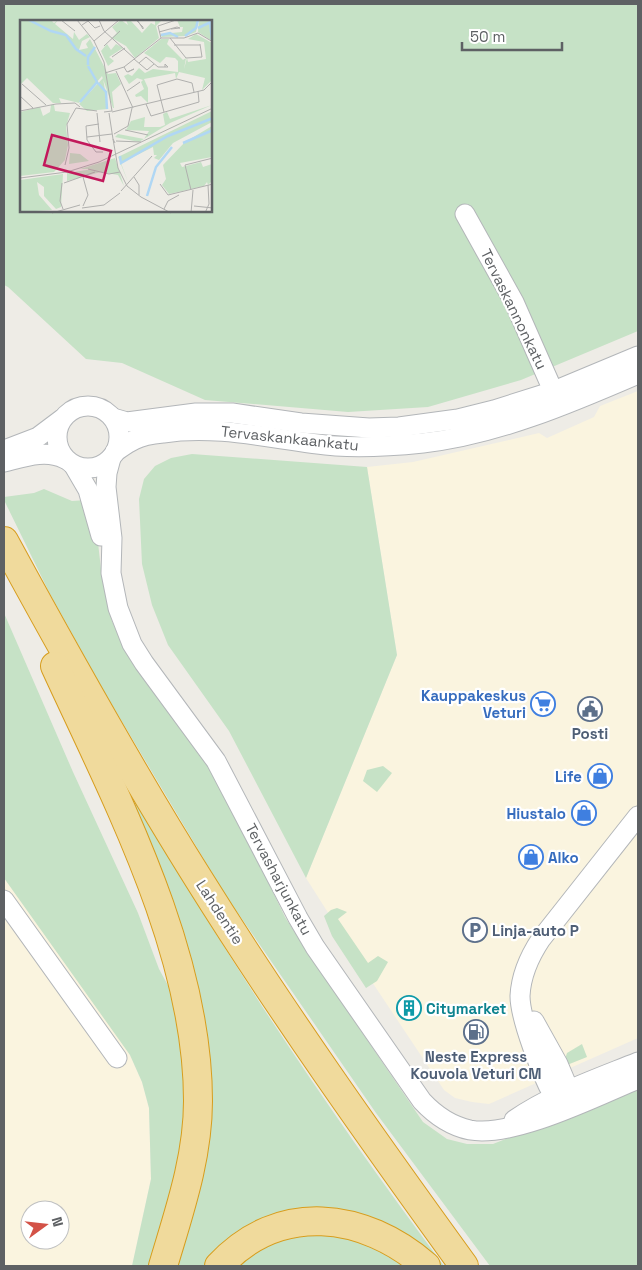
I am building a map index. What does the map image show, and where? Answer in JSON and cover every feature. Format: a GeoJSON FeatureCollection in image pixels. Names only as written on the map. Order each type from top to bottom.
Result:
{"type":"FeatureCollection","features":[{"type":"Feature","properties":{"kind":"highway","name":"Lahdentie"},"geometry":{"type":"LineString","coordinates":[[4,541],[55,635],[152,802],[230,928],[336,1086],[464,1266]]}},
{"type":"Feature","properties":{"kind":"highway"},"geometry":{"type":"LineString","coordinates":[[55,635],[54,663],[134,840],[167,926],[189,1011],[195,1046],[198,1101],[194,1152],[163,1266]]}},
{"type":"Feature","properties":{"kind":"highway"},"geometry":{"type":"LineString","coordinates":[[220,1266],[245,1243],[259,1235],[288,1225],[314,1222],[350,1225],[375,1233],[390,1240],[426,1266]]}},
{"type":"Feature","properties":{"kind":"street","name":"Tervaskannonkatu"},"geometry":{"type":"LineString","coordinates":[[465,214],[514,302],[556,398]]}},
{"type":"Feature","properties":{"kind":"street","name":"Tervaskankaankatu"},"geometry":{"type":"LineString","coordinates":[[113,455],[134,439],[148,435],[196,430],[220,431],[337,446],[374,447],[424,443],[472,434],[556,398],[638,356]]}},
{"type":"Feature","properties":{"kind":"street","name":"Tervaskankaankatu"},"geometry":{"type":"LineString","coordinates":[[113,418],[127,422],[196,413],[232,413],[301,423],[369,428],[399,427],[458,419],[556,398],[638,374]]}},
{"type":"Feature","properties":{"kind":"street"},"geometry":{"type":"LineString","coordinates":[[4,450],[38,437],[75,409],[91,406],[100,408],[113,418],[120,434],[118,445],[113,455],[106,463],[96,468],[85,469],[52,454],[36,454],[4,462]]}},
{"type":"Feature","properties":{"kind":"street"},"geometry":{"type":"LineString","coordinates":[[62,419],[56,439],[59,450],[70,462]]}},
{"type":"Feature","properties":{"kind":"street","name":"Tervasharjunkatu"},"geometry":{"type":"LineString","coordinates":[[111,573],[112,538],[106,487],[107,473],[113,455]]}},
{"type":"Feature","properties":{"kind":"street","name":"Tervasharjunkatu"},"geometry":{"type":"LineString","coordinates":[[70,462],[88,490],[93,502],[118,608],[132,644],[216,761],[298,918],[416,1093],[434,1112],[459,1127],[483,1131],[501,1129],[533,1122],[563,1098],[638,1062]]}},
{"type":"Feature","properties":{"kind":"street"},"geometry":{"type":"LineString","coordinates":[[563,1098],[558,1064],[527,1005],[523,982],[524,970],[541,939],[638,816]]}},
{"type":"Feature","properties":{"kind":"street"},"geometry":{"type":"LineString","coordinates":[[4,900],[116,1058]]}},
{"type":"Feature","properties":{"kind":"street","name":"Tervasharjunkatu"},"geometry":{"type":"LineString","coordinates":[[563,1098],[638,1079]]}},
{"type":"Feature","properties":{"kind":"shaded area","name":"Kauppakeskus Veturi"},"geometry":{"type":"Polygon","coordinates":[[[638,391],[638,1038],[489,1104],[455,1098],[444,1090],[306,878],[397,655],[367,467],[413,462],[539,433],[547,438],[594,417],[600,406],[638,391]]]}},
{"type":"Feature","properties":{"kind":"shaded area"},"geometry":{"type":"Polygon","coordinates":[[[4,878],[130,1055],[142,1082],[149,1108],[151,1179],[132,1266],[4,1266],[4,878]]]}},
{"type":"Feature","properties":{"kind":"green space"},"geometry":{"type":"Polygon","coordinates":[[[4,4],[638,4],[638,331],[521,380],[428,407],[348,412],[205,400],[122,363],[86,359],[4,285],[4,4]]]}},
{"type":"Feature","properties":{"kind":"green space"},"geometry":{"type":"Polygon","coordinates":[[[192,454],[367,467],[397,655],[306,878],[229,731],[168,645],[152,605],[142,564],[139,499],[144,479],[155,466],[171,458],[192,454]]]}},
{"type":"Feature","properties":{"kind":"green space"},"geometry":{"type":"Polygon","coordinates":[[[44,489],[72,501],[86,500],[97,534],[101,569],[112,621],[121,642],[137,668],[220,782],[285,917],[423,1122],[447,1139],[467,1144],[493,1144],[638,1087],[638,1266],[490,1266],[376,1113],[224,893],[102,688],[49,592],[4,500],[4,497],[34,493],[44,489]]]}},
{"type":"Feature","properties":{"kind":"green space"},"geometry":{"type":"Polygon","coordinates":[[[4,613],[73,772],[138,913],[159,969],[176,1000],[190,1113],[155,1266],[132,1266],[151,1179],[149,1108],[142,1082],[130,1055],[4,878],[4,613]]]}},
{"type":"Feature","properties":{"kind":"green space"},"geometry":{"type":"Polygon","coordinates":[[[102,741],[151,827],[244,978],[341,1124],[444,1266],[438,1266],[330,1214],[210,1266],[169,1266],[205,1093],[102,741]]]}},
{"type":"Feature","properties":{"kind":"green space"},"geometry":{"type":"Polygon","coordinates":[[[383,766],[392,773],[377,792],[363,781],[367,770],[383,766]]]}},
{"type":"Feature","properties":{"kind":"green space"},"geometry":{"type":"Polygon","coordinates":[[[337,908],[347,912],[338,919],[368,963],[378,956],[388,962],[377,981],[366,988],[332,936],[324,916],[337,908]]]}},
{"type":"Feature","properties":{"kind":"green space"},"geometry":{"type":"Polygon","coordinates":[[[582,1044],[587,1057],[567,1065],[565,1059],[567,1053],[582,1044]]]}},
{"type":"Feature","properties":{"kind":"green space"},"geometry":{"type":"Polygon","coordinates":[[[338,1231],[414,1266],[232,1266],[282,1234],[338,1231]]]}},
{"type":"Feature","properties":{"kind":"place","name":"Kauppakeskus Veturi"},"geometry":{"type":"Point","coordinates":[543,704]}},
{"type":"Feature","properties":{"kind":"place","name":"Posti"},"geometry":{"type":"Point","coordinates":[590,709]}},
{"type":"Feature","properties":{"kind":"place","name":"Life"},"geometry":{"type":"Point","coordinates":[600,776]}},
{"type":"Feature","properties":{"kind":"place","name":"Hiustalo"},"geometry":{"type":"Point","coordinates":[584,813]}},
{"type":"Feature","properties":{"kind":"place","name":"Alko"},"geometry":{"type":"Point","coordinates":[531,857]}},
{"type":"Feature","properties":{"kind":"place","name":"Linja-auto P"},"geometry":{"type":"Point","coordinates":[475,930]}},
{"type":"Feature","properties":{"kind":"place","name":"Citymarket"},"geometry":{"type":"Point","coordinates":[409,1008]}},
{"type":"Feature","properties":{"kind":"place","name":"Neste Express Kouvola Veturi CM"},"geometry":{"type":"Point","coordinates":[476,1032]}}]}
